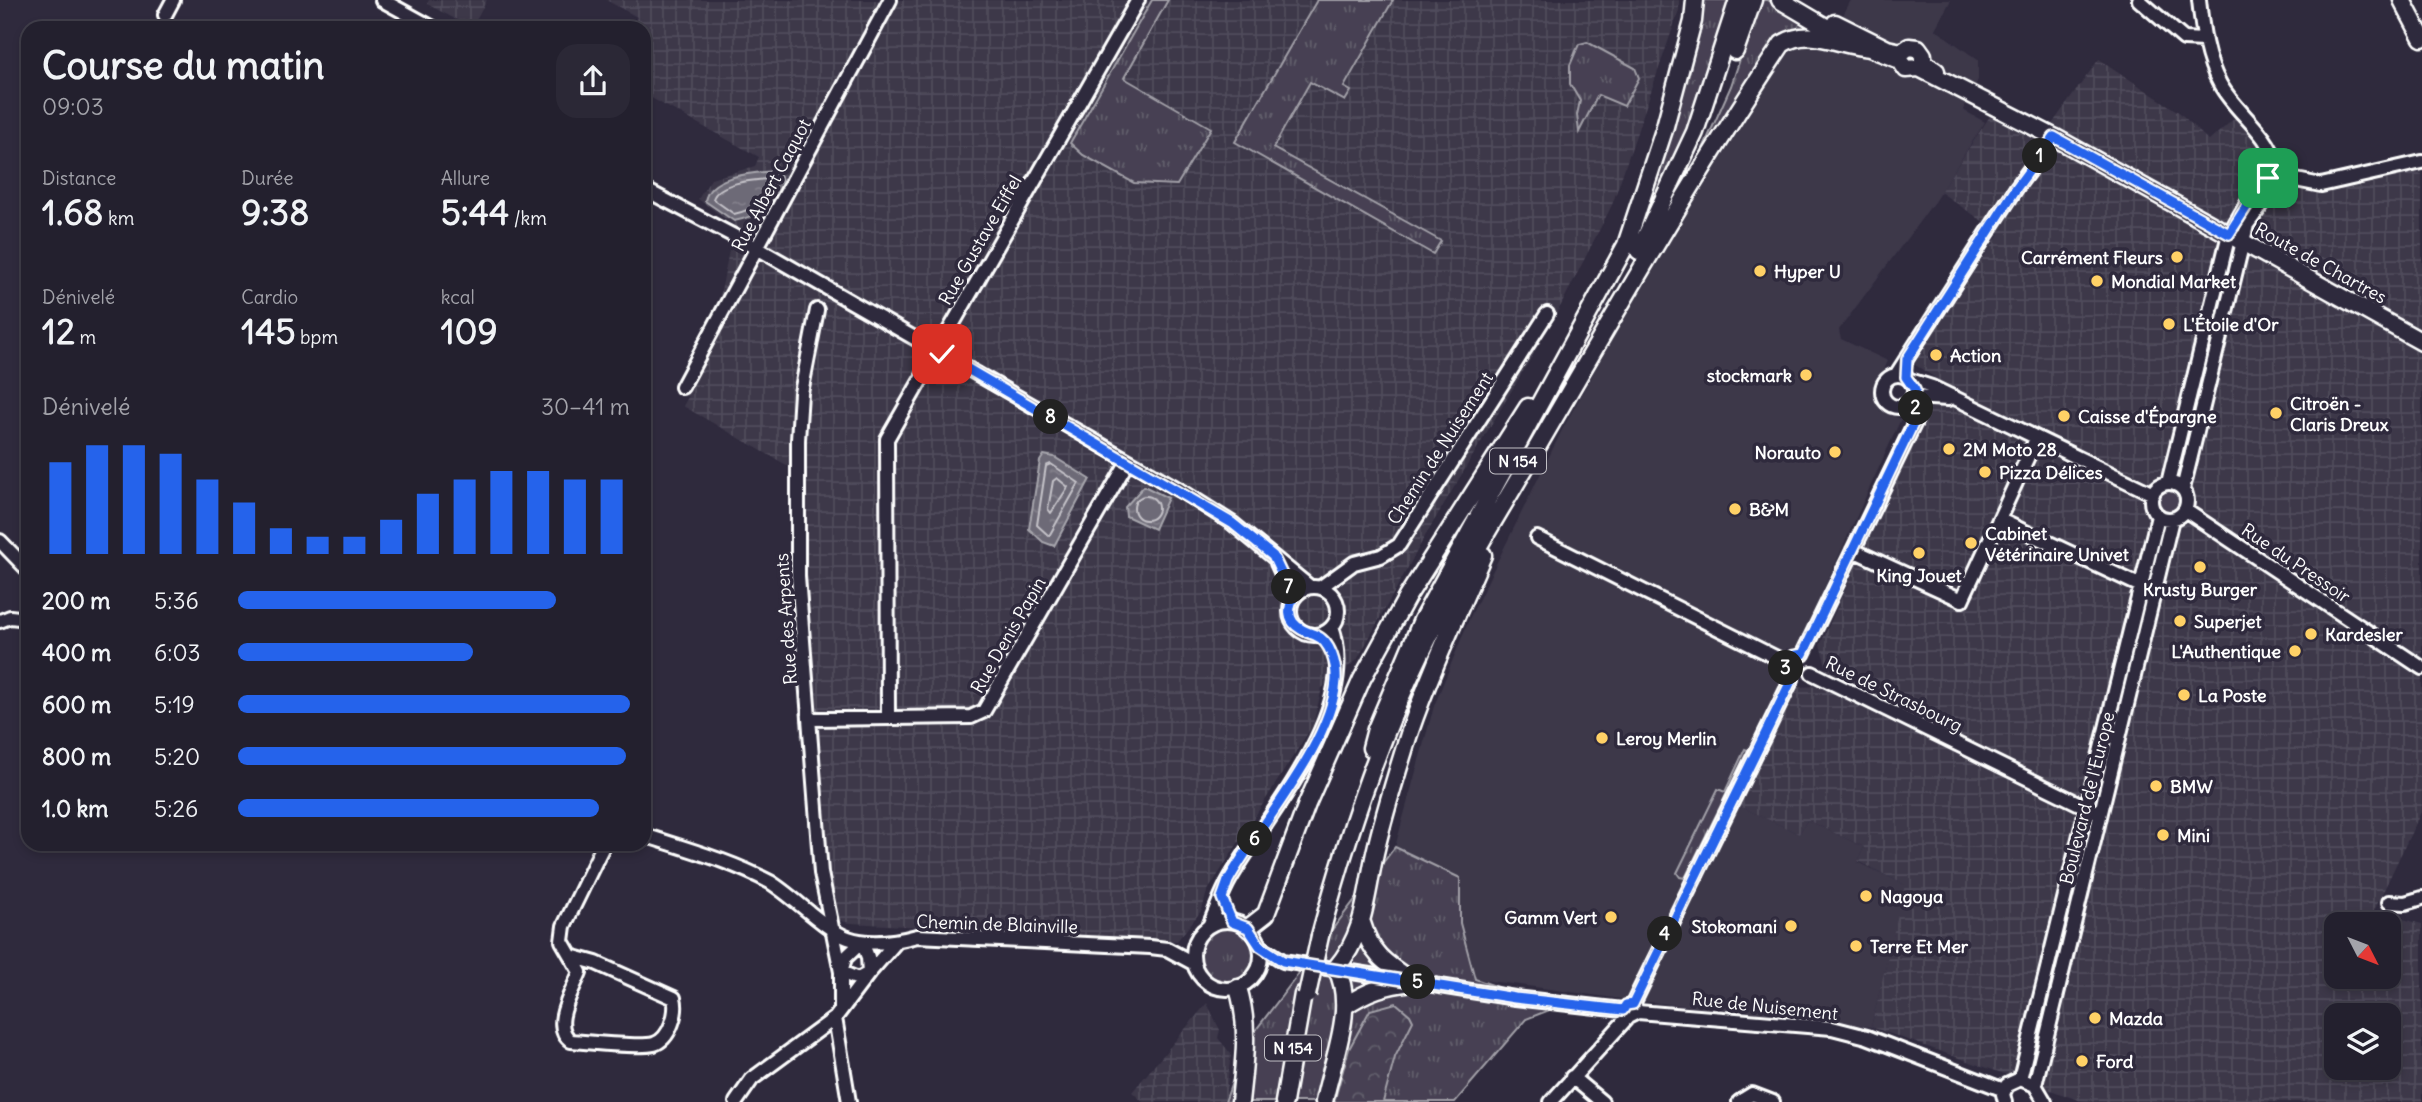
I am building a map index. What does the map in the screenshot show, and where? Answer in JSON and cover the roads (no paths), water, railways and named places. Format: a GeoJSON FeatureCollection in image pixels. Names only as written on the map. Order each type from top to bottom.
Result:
{"type":"FeatureCollection","features":[{"type":"Feature","properties":{"kind":"main road"},"geometry":{"type":"LineString","coordinates":[[1367,764],[1376,729],[1422,620],[1617,265],[1643,200],[1688,45],[1695,0]]}},
{"type":"Feature","properties":{"kind":"main road","name":"N 154"},"geometry":{"type":"LineString","coordinates":[[1287,1102],[1305,995],[1330,874],[1367,764],[1428,620],[1648,234],[1695,132],[1738,0]]}},
{"type":"Feature","properties":{"kind":"main road","name":"N 154"},"geometry":{"type":"LineString","coordinates":[[1317,936],[1368,780],[1415,666],[1477,547],[1648,256],[1703,135],[1753,0]]}},
{"type":"Feature","properties":{"kind":"main road","name":"Route de Chartres"},"geometry":{"type":"LineString","coordinates":[[1780,0],[1828,29],[1870,48],[1901,56]]}},
{"type":"Feature","properties":{"kind":"main road","name":"Route de Chartres"},"geometry":{"type":"LineString","coordinates":[[1794,0],[1901,56],[1906,69],[1921,65],[2422,342]]}},
{"type":"Feature","properties":{"kind":"main road"},"geometry":{"type":"LineString","coordinates":[[2402,0],[2422,38]]}},
{"type":"Feature","properties":{"kind":"main road"},"geometry":{"type":"LineString","coordinates":[[1648,256],[1782,44],[1795,36],[1810,35],[1870,48]]}},
{"type":"Feature","properties":{"kind":"main road"},"geometry":{"type":"LineString","coordinates":[[1240,925],[1266,914],[1307,804],[1375,656],[1407,597],[1551,369],[1610,266],[1643,200]]}},
{"type":"Feature","properties":{"kind":"main road"},"geometry":{"type":"LineString","coordinates":[[1324,1102],[1345,1006],[1345,986],[1336,968],[1352,950],[1362,923],[1390,796],[1437,659],[1484,553],[1537,447]]}},
{"type":"Feature","properties":{"kind":"main road"},"geometry":{"type":"LineString","coordinates":[[1362,923],[1370,947],[1380,960],[1413,982]]}},
{"type":"Feature","properties":{"kind":"main road"},"geometry":{"type":"LineString","coordinates":[[1345,1006],[1365,992],[1383,985],[1413,982]]}},
{"type":"Feature","properties":{"kind":"main road"},"geometry":{"type":"LineString","coordinates":[[1238,988],[1245,1024],[1240,1102]]}},
{"type":"Feature","properties":{"kind":"street"},"geometry":{"type":"LineString","coordinates":[[165,15],[173,0]]}},
{"type":"Feature","properties":{"kind":"street"},"geometry":{"type":"LineString","coordinates":[[382,0],[416,21]]}},
{"type":"Feature","properties":{"kind":"street","name":"Rue Albert Caquot"},"geometry":{"type":"LineString","coordinates":[[682,387],[890,0]]}},
{"type":"Feature","properties":{"kind":"street","name":"Rue Gustave Eiffel"},"geometry":{"type":"LineString","coordinates":[[888,717],[887,439],[1138,0]]}},
{"type":"Feature","properties":{"kind":"street"},"geometry":{"type":"LineString","coordinates":[[2139,0],[2184,39],[2204,40]]}},
{"type":"Feature","properties":{"kind":"street"},"geometry":{"type":"LineString","coordinates":[[2158,516],[2172,519],[2185,510],[2188,499],[2183,489],[2224,318],[2236,237],[2282,181],[2286,169],[2276,163],[2268,142],[2220,84],[2204,40],[2199,0]]}},
{"type":"Feature","properties":{"kind":"street"},"geometry":{"type":"LineString","coordinates":[[1952,399],[1892,406],[1882,394],[1887,380],[1904,374],[2017,187],[2054,137]]}},
{"type":"Feature","properties":{"kind":"street"},"geometry":{"type":"LineString","coordinates":[[2267,175],[2272,182],[2321,185],[2422,162]]}},
{"type":"Feature","properties":{"kind":"street"},"geometry":{"type":"LineString","coordinates":[[2168,483],[2210,314],[2236,237],[2270,166],[2276,163]]}},
{"type":"Feature","properties":{"kind":"street"},"geometry":{"type":"LineString","coordinates":[[651,193],[757,248],[1128,461],[1232,523],[1315,587],[1333,596]]}},
{"type":"Feature","properties":{"kind":"street","name":"Rue des Arpents"},"geometry":{"type":"LineString","coordinates":[[817,310],[801,393],[796,478],[798,576],[820,858],[829,926],[841,972],[838,1013],[849,1102]]}},
{"type":"Feature","properties":{"kind":"street","name":"Chemin de Nuisement"},"geometry":{"type":"LineString","coordinates":[[1315,587],[1340,575],[1354,563],[1381,556],[1399,545],[1548,314]]}},
{"type":"Feature","properties":{"kind":"street"},"geometry":{"type":"LineString","coordinates":[[2210,314],[2224,318]]}},
{"type":"Feature","properties":{"kind":"street"},"geometry":{"type":"LineString","coordinates":[[1904,374],[2153,494],[2159,486],[2168,483],[2183,489]]}},
{"type":"Feature","properties":{"kind":"street"},"geometry":{"type":"LineString","coordinates":[[1803,654],[1908,431],[1906,416],[1909,402],[1904,374]]}},
{"type":"Feature","properties":{"kind":"street"},"geometry":{"type":"LineString","coordinates":[[1853,550],[1962,600],[2036,439]]}},
{"type":"Feature","properties":{"kind":"street","name":"Rue Denis Papin"},"geometry":{"type":"LineString","coordinates":[[811,719],[971,717],[984,711],[1128,461]]}},
{"type":"Feature","properties":{"kind":"street","name":"Boulevard de l'Europe"},"geometry":{"type":"LineString","coordinates":[[2020,1079],[2158,516],[2152,506],[2153,494]]}},
{"type":"Feature","properties":{"kind":"street","name":"Rue du Pressoir"},"geometry":{"type":"LineString","coordinates":[[2185,510],[2422,668]]}},
{"type":"Feature","properties":{"kind":"street","name":"Boulevard de l'Europe"},"geometry":{"type":"LineString","coordinates":[[2035,1085],[2172,519]]}},
{"type":"Feature","properties":{"kind":"street"},"geometry":{"type":"LineString","coordinates":[[2000,520],[2141,586]]}},
{"type":"Feature","properties":{"kind":"street"},"geometry":{"type":"LineString","coordinates":[[1537,538],[1787,663],[1787,671],[1792,679]]}},
{"type":"Feature","properties":{"kind":"street"},"geometry":{"type":"LineString","coordinates":[[0,541],[21,563]]}},
{"type":"Feature","properties":{"kind":"street"},"geometry":{"type":"LineString","coordinates":[[1273,556],[1293,598],[1289,610],[1293,624],[1303,633],[1316,635],[1332,627]]}},
{"type":"Feature","properties":{"kind":"street"},"geometry":{"type":"LineString","coordinates":[[1283,961],[1257,973],[1238,988],[1227,990],[1205,982],[1193,963],[1196,939],[1209,926],[1231,876],[1312,747],[1330,710],[1336,664],[1332,627],[1338,615],[1333,596],[1340,575]]}},
{"type":"Feature","properties":{"kind":"street"},"geometry":{"type":"LineString","coordinates":[[1293,598],[1315,587]]}},
{"type":"Feature","properties":{"kind":"street"},"geometry":{"type":"LineString","coordinates":[[0,621],[10,617],[21,618]]}},
{"type":"Feature","properties":{"kind":"street"},"geometry":{"type":"LineString","coordinates":[[1316,635],[1336,664]]}},
{"type":"Feature","properties":{"kind":"street","name":"Rue de Strasbourg"},"geometry":{"type":"LineString","coordinates":[[1787,663],[1792,656],[1803,654],[1812,663],[1812,673],[2101,813]]}},
{"type":"Feature","properties":{"kind":"street"},"geometry":{"type":"LineString","coordinates":[[1792,679],[1804,680],[1812,673]]}},
{"type":"Feature","properties":{"kind":"street"},"geometry":{"type":"LineString","coordinates":[[1551,1102],[1630,1011],[1792,679]]}},
{"type":"Feature","properties":{"kind":"street","name":"Chemin de Blainville"},"geometry":{"type":"LineString","coordinates":[[651,837],[735,866],[770,882],[845,937],[862,942],[896,942],[917,936],[1167,949],[1196,939]]}},
{"type":"Feature","properties":{"kind":"street"},"geometry":{"type":"LineString","coordinates":[[574,957],[596,963],[674,998],[677,1007],[666,1035],[654,1044],[571,1041],[563,1035],[560,1026],[580,972],[574,957],[562,941],[564,926],[601,851]]}},
{"type":"Feature","properties":{"kind":"street"},"geometry":{"type":"LineString","coordinates":[[1222,898],[1240,925],[1260,946],[1257,973]]}},
{"type":"Feature","properties":{"kind":"street"},"geometry":{"type":"LineString","coordinates":[[2389,902],[2405,904],[2422,898]]}},
{"type":"Feature","properties":{"kind":"street"},"geometry":{"type":"LineString","coordinates":[[1209,926],[1240,925]]}},
{"type":"Feature","properties":{"kind":"street"},"geometry":{"type":"LineString","coordinates":[[862,942],[868,957],[869,973],[858,979],[841,972],[845,958],[862,942]]}},
{"type":"Feature","properties":{"kind":"street"},"geometry":{"type":"LineString","coordinates":[[736,1102],[752,1079],[838,1013],[896,942]]}},
{"type":"Feature","properties":{"kind":"street","name":"Rue de Nuisement"},"geometry":{"type":"LineString","coordinates":[[1260,946],[1283,961],[1515,998],[1630,1011],[1832,1028],[1867,1037],[2004,1096]]}},
{"type":"Feature","properties":{"kind":"street","name":"Chemin de Blainville"},"geometry":{"type":"LineString","coordinates":[[1167,949],[1193,963]]}},
{"type":"Feature","properties":{"kind":"street"},"geometry":{"type":"LineString","coordinates":[[1572,1077],[1602,1102]]}},
{"type":"Feature","properties":{"kind":"street"},"geometry":{"type":"LineString","coordinates":[[2004,1096],[2012,1081],[2020,1079],[2035,1085],[2045,1102]]}},
{"type":"Feature","properties":{"kind":"street"},"geometry":{"type":"LineString","coordinates":[[1739,1102],[1752,1094],[1773,1102]]}},
{"type":"Feature","properties":{"kind":"water"},"geometry":{"type":"Polygon","coordinates":[[[773,171],[781,176],[779,193],[767,207],[751,216],[734,221],[705,201],[708,192],[723,181],[773,171]]]}},
{"type":"Feature","properties":{"kind":"water"},"geometry":{"type":"Polygon","coordinates":[[[1044,455],[1054,457],[1090,479],[1054,546],[1043,542],[1029,529],[1040,461],[1044,455]]]}},
{"type":"Feature","properties":{"kind":"water"},"geometry":{"type":"Polygon","coordinates":[[[1144,486],[1168,498],[1154,529],[1126,516],[1125,507],[1144,486]]]}},
{"type":"Feature","properties":{"kind":"place","name":"Carrément Fleurs"},"geometry":{"type":"Point","coordinates":[2177,257]}},
{"type":"Feature","properties":{"kind":"place","name":"Hyper U"},"geometry":{"type":"Point","coordinates":[1760,271]}},
{"type":"Feature","properties":{"kind":"place","name":"Mondial Market"},"geometry":{"type":"Point","coordinates":[2097,281]}},
{"type":"Feature","properties":{"kind":"place","name":"L'Étoile d'Or"},"geometry":{"type":"Point","coordinates":[2169,324]}},
{"type":"Feature","properties":{"kind":"place","name":"Action"},"geometry":{"type":"Point","coordinates":[1936,355]}},
{"type":"Feature","properties":{"kind":"place","name":"stockmark"},"geometry":{"type":"Point","coordinates":[1806,375]}},
{"type":"Feature","properties":{"kind":"place","name":"Citroën - Claris Dreux"},"geometry":{"type":"Point","coordinates":[2276,413]}},
{"type":"Feature","properties":{"kind":"place","name":"Caisse d'Épargne"},"geometry":{"type":"Point","coordinates":[2064,416]}},
{"type":"Feature","properties":{"kind":"place","name":"2M Moto 28"},"geometry":{"type":"Point","coordinates":[1949,449]}},
{"type":"Feature","properties":{"kind":"place","name":"Norauto"},"geometry":{"type":"Point","coordinates":[1835,452]}},
{"type":"Feature","properties":{"kind":"place","name":"Pizza Délices"},"geometry":{"type":"Point","coordinates":[1985,472]}},
{"type":"Feature","properties":{"kind":"place","name":"B&M"},"geometry":{"type":"Point","coordinates":[1735,509]}},
{"type":"Feature","properties":{"kind":"place","name":"Cabinet Vétérinaire Univet"},"geometry":{"type":"Point","coordinates":[1971,543]}},
{"type":"Feature","properties":{"kind":"place","name":"King Jouet"},"geometry":{"type":"Point","coordinates":[1919,553]}},
{"type":"Feature","properties":{"kind":"place","name":"Krusty Burger"},"geometry":{"type":"Point","coordinates":[2200,567]}},
{"type":"Feature","properties":{"kind":"place","name":"Superjet"},"geometry":{"type":"Point","coordinates":[2180,621]}},
{"type":"Feature","properties":{"kind":"place","name":"Kardesler"},"geometry":{"type":"Point","coordinates":[2311,634]}},
{"type":"Feature","properties":{"kind":"place","name":"L'Authentique"},"geometry":{"type":"Point","coordinates":[2295,651]}},
{"type":"Feature","properties":{"kind":"place","name":"La Poste"},"geometry":{"type":"Point","coordinates":[2184,695]}},
{"type":"Feature","properties":{"kind":"place","name":"Leroy Merlin"},"geometry":{"type":"Point","coordinates":[1602,738]}},
{"type":"Feature","properties":{"kind":"place","name":"BMW"},"geometry":{"type":"Point","coordinates":[2156,786]}},
{"type":"Feature","properties":{"kind":"place","name":"Mini"},"geometry":{"type":"Point","coordinates":[2163,835]}},
{"type":"Feature","properties":{"kind":"place","name":"Nagoya"},"geometry":{"type":"Point","coordinates":[1866,896]}},
{"type":"Feature","properties":{"kind":"place","name":"Gamm Vert"},"geometry":{"type":"Point","coordinates":[1611,917]}},
{"type":"Feature","properties":{"kind":"place","name":"Stokomani"},"geometry":{"type":"Point","coordinates":[1791,926]}},
{"type":"Feature","properties":{"kind":"place","name":"Terre Et Mer"},"geometry":{"type":"Point","coordinates":[1856,946]}},
{"type":"Feature","properties":{"kind":"place","name":"Mazda"},"geometry":{"type":"Point","coordinates":[2095,1018]}},
{"type":"Feature","properties":{"kind":"place","name":"Ford"},"geometry":{"type":"Point","coordinates":[2082,1061]}}]}
